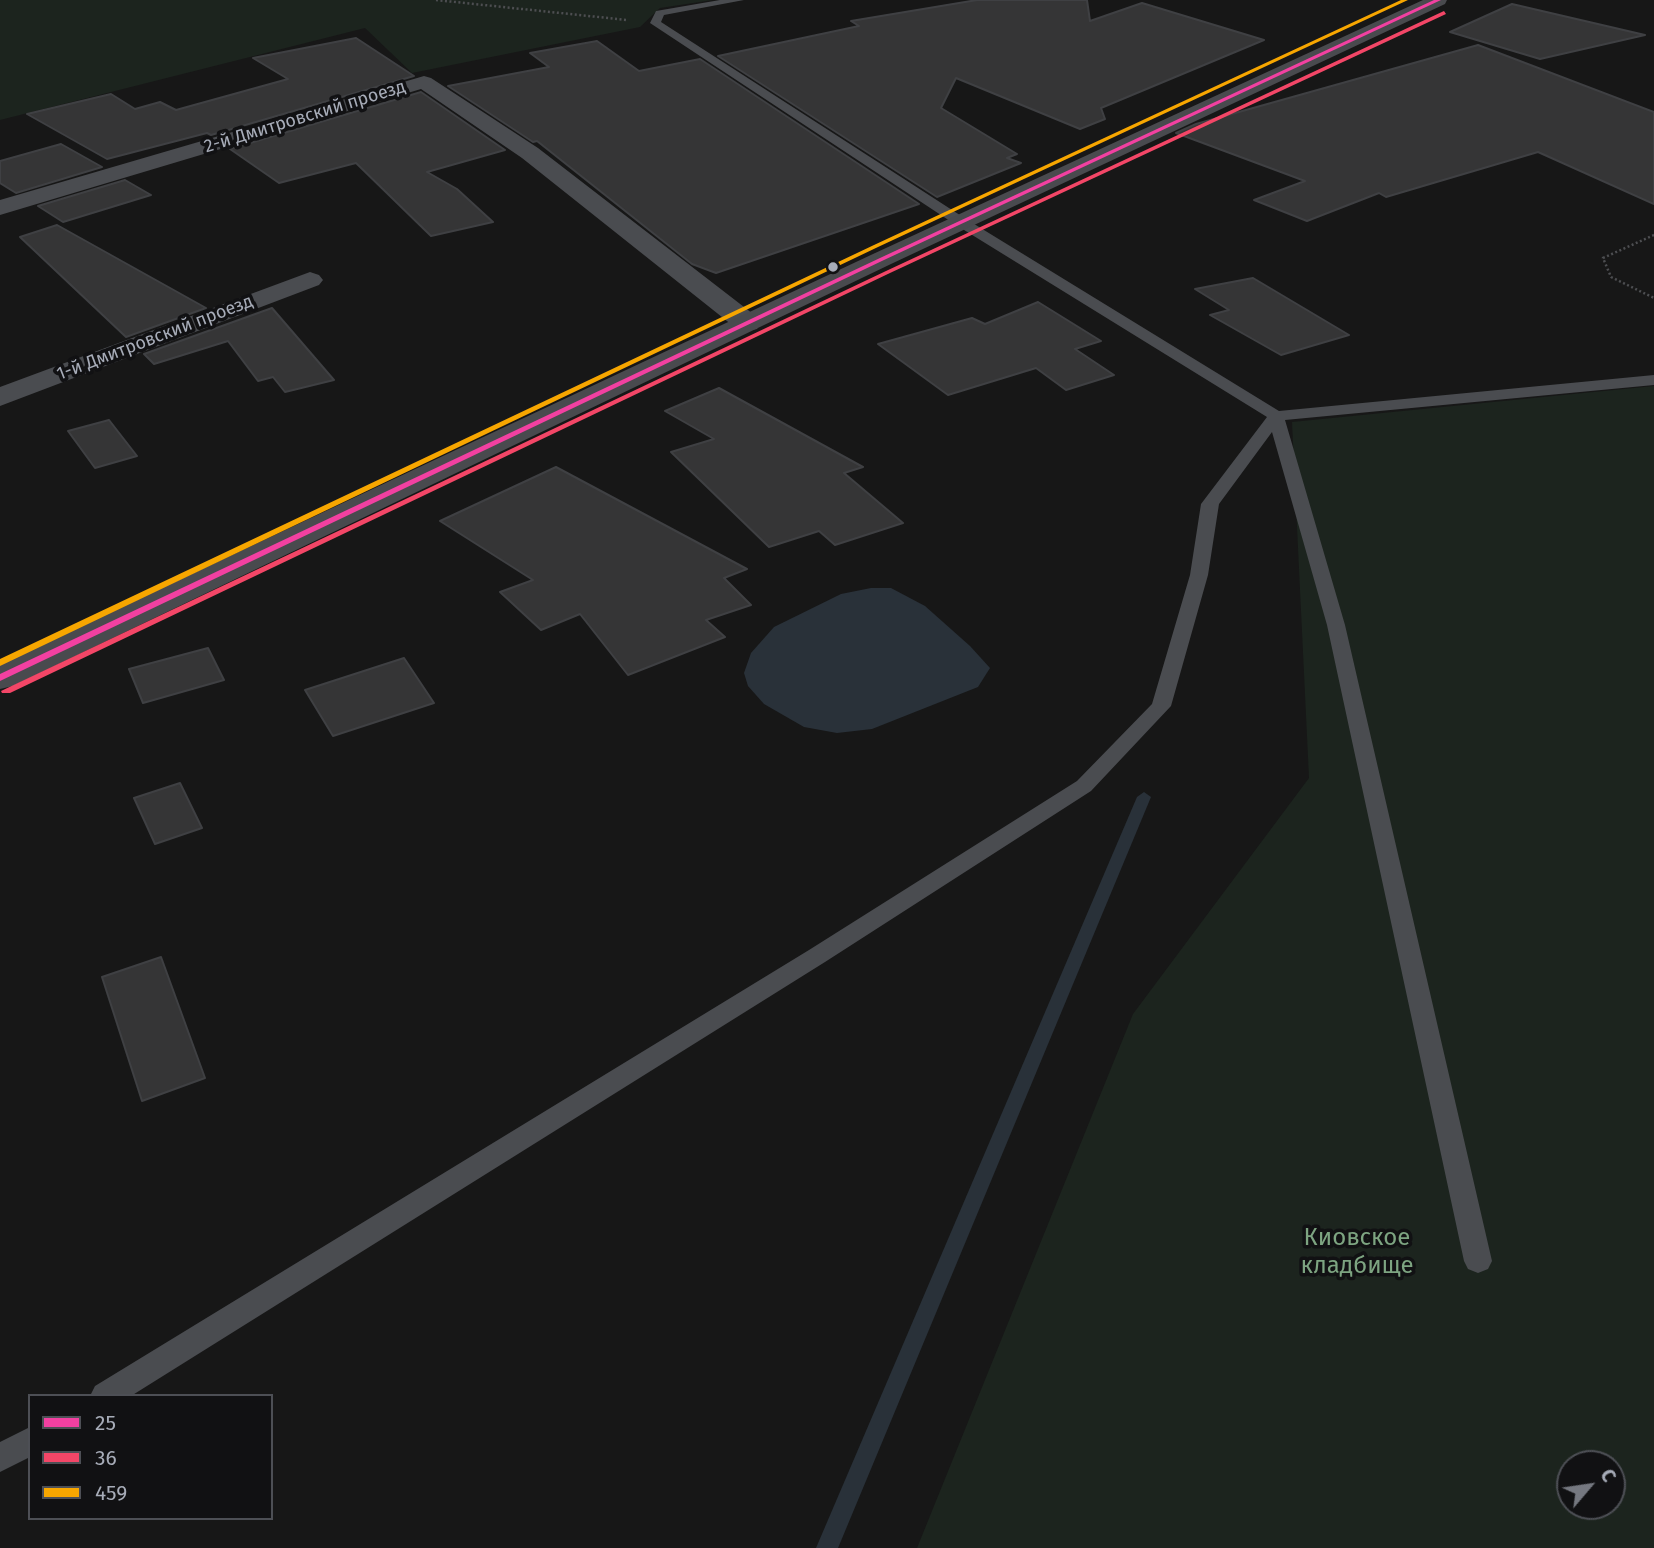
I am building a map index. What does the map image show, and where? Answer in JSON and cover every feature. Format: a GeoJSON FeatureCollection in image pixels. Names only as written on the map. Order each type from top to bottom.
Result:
{"type":"FeatureCollection","features":[{"type":"Feature","properties":{"kind":"main road"},"geometry":{"type":"LineString","coordinates":[[0,678],[961,222],[1438,0]]}},
{"type":"Feature","properties":{"kind":"street","name":"2-й Дмитровский проезд"},"geometry":{"type":"LineString","coordinates":[[0,208],[424,82],[530,153],[747,323]]}},
{"type":"Feature","properties":{"kind":"street","name":"1-й Дмитровский проезд"},"geometry":{"type":"LineString","coordinates":[[0,397],[310,280]]}},
{"type":"Feature","properties":{"kind":"lane"},"geometry":{"type":"LineString","coordinates":[[739,0],[660,13],[655,23],[961,222],[1276,416],[1654,380]]}},
{"type":"Feature","properties":{"kind":"lane"},"geometry":{"type":"LineString","coordinates":[[1276,416],[1336,625],[1478,1261]]}},
{"type":"Feature","properties":{"kind":"lane"},"geometry":{"type":"LineString","coordinates":[[108,1394],[794,970],[1084,786],[1161,706],[1199,575],[1210,504],[1276,416]]}},
{"type":"Feature","properties":{"kind":"lane"},"geometry":{"type":"LineString","coordinates":[[0,1458],[28,1442]]}},
{"type":"Feature","properties":{"kind":"path"},"geometry":{"type":"LineString","coordinates":[[436,0],[655,23]]}},
{"type":"Feature","properties":{"kind":"path"},"geometry":{"type":"LineString","coordinates":[[1654,235],[1603,258],[1611,276],[1654,298]]}},
{"type":"Feature","properties":{"kind":"green space"},"geometry":{"type":"Polygon","coordinates":[[[0,0],[713,0],[660,8],[640,27],[412,73],[365,28],[0,120],[0,0]]]}},
{"type":"Feature","properties":{"kind":"green space","name":"Киовское кладбище"},"geometry":{"type":"Polygon","coordinates":[[[1654,386],[1654,1548],[917,1548],[1133,1014],[1309,778],[1292,422],[1654,386]]]}},
{"type":"Feature","properties":{"kind":"shaded area"},"geometry":{"type":"Polygon","coordinates":[[[871,588],[891,588],[925,606],[970,646],[990,668],[978,687],[872,729],[837,733],[804,727],[764,704],[748,686],[744,673],[751,653],[774,627],[841,594],[871,588]]]}},
{"type":"Feature","properties":{"kind":"building"},"geometry":{"type":"Polygon","coordinates":[[[977,0],[1087,0],[1090,21],[1142,3],[1264,40],[1101,108],[1105,119],[1080,129],[956,78],[941,108],[1017,154],[1007,158],[1021,163],[937,197],[718,56],[859,26],[851,21],[977,0]]]}},
{"type":"Feature","properties":{"kind":"building"},"geometry":{"type":"Polygon","coordinates":[[[1512,4],[1645,35],[1540,59],[1450,32],[1512,4]]]}},
{"type":"Feature","properties":{"kind":"building"},"geometry":{"type":"Polygon","coordinates":[[[356,38],[414,76],[211,135],[207,133],[107,159],[27,114],[111,94],[135,109],[160,102],[176,110],[288,79],[253,58],[356,38]]]}},
{"type":"Feature","properties":{"kind":"building"},"geometry":{"type":"Polygon","coordinates":[[[597,41],[639,71],[700,59],[919,204],[716,273],[692,264],[537,141],[533,142],[448,86],[549,67],[530,53],[597,41]]]}},
{"type":"Feature","properties":{"kind":"building"},"geometry":{"type":"Polygon","coordinates":[[[1478,45],[1654,112],[1654,204],[1538,152],[1386,197],[1379,193],[1307,221],[1254,200],[1305,181],[1176,133],[1196,124],[1478,45]]]}},
{"type":"Feature","properties":{"kind":"building"},"geometry":{"type":"Polygon","coordinates":[[[421,92],[505,150],[427,172],[457,189],[493,222],[431,236],[356,163],[279,183],[230,149],[421,92]]]}},
{"type":"Feature","properties":{"kind":"building"},"geometry":{"type":"Polygon","coordinates":[[[61,144],[102,167],[16,193],[0,183],[0,161],[61,144]]]}},
{"type":"Feature","properties":{"kind":"building"},"geometry":{"type":"Polygon","coordinates":[[[125,180],[151,195],[63,222],[38,206],[125,180]]]}},
{"type":"Feature","properties":{"kind":"building"},"geometry":{"type":"Polygon","coordinates":[[[57,225],[206,308],[126,337],[20,237],[57,225]]]}},
{"type":"Feature","properties":{"kind":"building"},"geometry":{"type":"Polygon","coordinates":[[[1253,278],[1349,335],[1281,355],[1210,315],[1229,310],[1195,289],[1253,278]]]}},
{"type":"Feature","properties":{"kind":"building"},"geometry":{"type":"Polygon","coordinates":[[[1038,302],[1101,341],[1075,349],[1114,375],[1066,390],[1036,368],[948,395],[878,344],[972,318],[985,324],[1038,302]]]}},
{"type":"Feature","properties":{"kind":"building"},"geometry":{"type":"Polygon","coordinates":[[[272,308],[334,380],[285,392],[273,377],[258,381],[228,341],[154,364],[144,354],[272,308]]]}},
{"type":"Feature","properties":{"kind":"building"},"geometry":{"type":"Polygon","coordinates":[[[719,388],[863,467],[844,473],[903,523],[835,545],[819,531],[769,547],[671,452],[714,439],[665,411],[719,388]]]}},
{"type":"Feature","properties":{"kind":"building"},"geometry":{"type":"Polygon","coordinates":[[[109,420],[137,456],[95,468],[68,431],[109,420]]]}},
{"type":"Feature","properties":{"kind":"building"},"geometry":{"type":"Polygon","coordinates":[[[556,467],[747,569],[724,578],[751,605],[706,620],[725,637],[628,675],[580,614],[541,630],[500,592],[533,580],[440,521],[556,467]]]}},
{"type":"Feature","properties":{"kind":"building"},"geometry":{"type":"Polygon","coordinates":[[[208,648],[224,680],[143,703],[129,669],[208,648]]]}},
{"type":"Feature","properties":{"kind":"building"},"geometry":{"type":"Polygon","coordinates":[[[404,658],[434,703],[333,736],[305,690],[404,658]]]}},
{"type":"Feature","properties":{"kind":"building"},"geometry":{"type":"Polygon","coordinates":[[[180,783],[202,828],[155,844],[134,798],[180,783]]]}},
{"type":"Feature","properties":{"kind":"building"},"geometry":{"type":"Polygon","coordinates":[[[161,957],[205,1078],[142,1101],[102,977],[161,957]]]}},
{"type":"Feature","properties":{"kind":"waterway"},"geometry":{"type":"LineString","coordinates":[[827,1548],[1144,797]]}},
{"type":"Feature","properties":{"kind":"transit line","name":"459"},"geometry":{"type":"LineString","coordinates":[[0,663],[876,246],[1405,0]]}},
{"type":"Feature","properties":{"kind":"transit line","name":"25"},"geometry":{"type":"LineString","coordinates":[[0,678],[882,259],[1438,0]]}},
{"type":"Feature","properties":{"kind":"transit line","name":"36"},"geometry":{"type":"LineString","coordinates":[[6,691],[888,272],[1444,13]]}}]}
